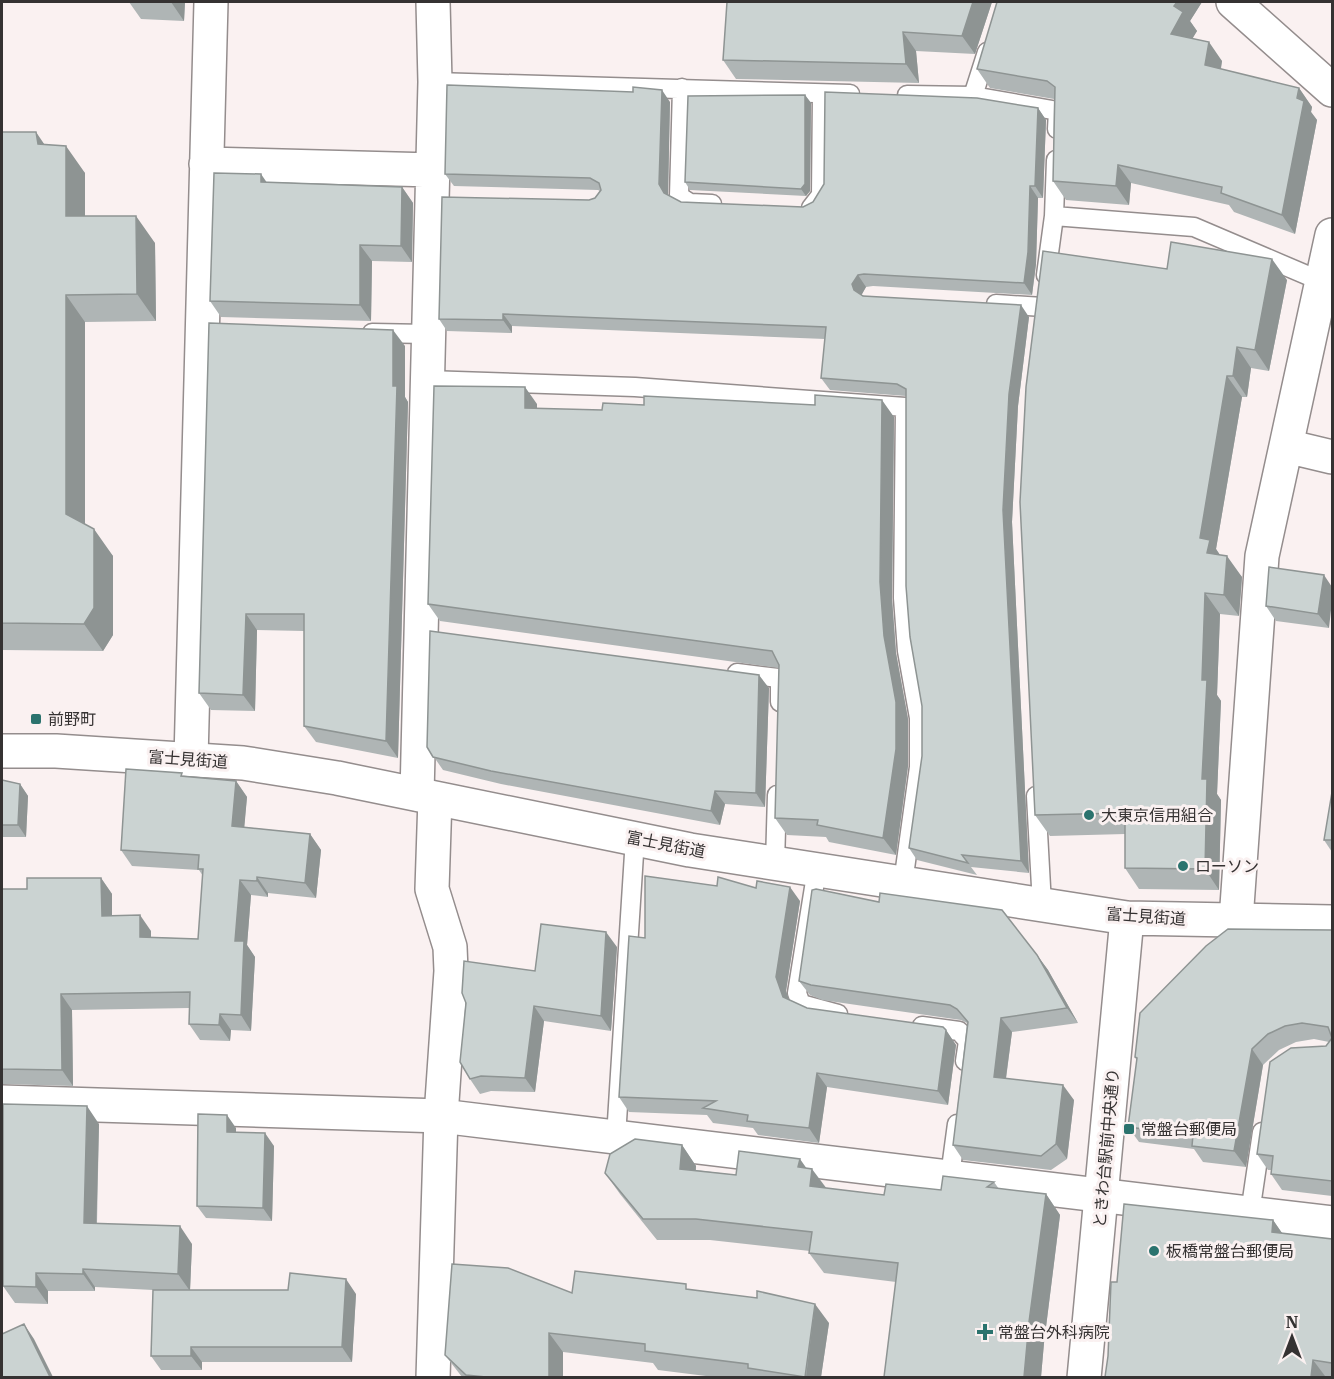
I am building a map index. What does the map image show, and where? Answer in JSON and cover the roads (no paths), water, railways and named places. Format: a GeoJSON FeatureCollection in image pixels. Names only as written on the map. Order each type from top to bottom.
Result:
{"type":"FeatureCollection","features":[{"type":"Feature","properties":{"kind":"street"},"geometry":{"type":"LineString","coordinates":[[191,759],[214,328],[206,164],[211,2]]}},
{"type":"Feature","properties":{"kind":"street"},"geometry":{"type":"LineString","coordinates":[[433,2],[440,188],[428,334],[431,632],[426,796],[432,889],[450,947],[451,971],[441,1116],[433,1377]]}},
{"type":"Feature","properties":{"kind":"street"},"geometry":{"type":"LineString","coordinates":[[1233,2],[1332,90]]}},
{"type":"Feature","properties":{"kind":"street"},"geometry":{"type":"LineString","coordinates":[[206,164],[440,188]]}},
{"type":"Feature","properties":{"kind":"street"},"geometry":{"type":"LineString","coordinates":[[1236,920],[1262,556],[1332,235]]}},
{"type":"Feature","properties":{"kind":"street"},"geometry":{"type":"LineString","coordinates":[[1286,446],[1332,457]]}},
{"type":"Feature","properties":{"kind":"street","name":"富士見街道"},"geometry":{"type":"LineString","coordinates":[[2,751],[56,751],[243,762],[775,863],[1127,918],[1332,922]]}},
{"type":"Feature","properties":{"kind":"street","name":"ときわ台駅前中央通り"},"geometry":{"type":"LineString","coordinates":[[1084,1377],[1127,918]]}},
{"type":"Feature","properties":{"kind":"street"},"geometry":{"type":"LineString","coordinates":[[2,1102],[441,1116],[1332,1223]]}},
{"type":"Feature","properties":{"kind":"lane"},"geometry":{"type":"LineString","coordinates":[[973,96],[993,33]]}},
{"type":"Feature","properties":{"kind":"lane"},"geometry":{"type":"LineString","coordinates":[[435,82],[869,95]]}},
{"type":"Feature","properties":{"kind":"lane"},"geometry":{"type":"LineString","coordinates":[[681,88],[679,196],[690,203],[734,205]]}},
{"type":"Feature","properties":{"kind":"lane"},"geometry":{"type":"LineString","coordinates":[[790,207],[812,208],[822,195],[822,94]]}},
{"type":"Feature","properties":{"kind":"lane"},"geometry":{"type":"LineString","coordinates":[[892,95],[973,96],[1058,111],[1054,216],[1040,329]]}},
{"type":"Feature","properties":{"kind":"lane"},"geometry":{"type":"LineString","coordinates":[[1054,216],[1194,227],[1323,282]]}},
{"type":"Feature","properties":{"kind":"lane"},"geometry":{"type":"LineString","coordinates":[[974,303],[1042,307]]}},
{"type":"Feature","properties":{"kind":"lane"},"geometry":{"type":"LineString","coordinates":[[357,332],[428,334]]}},
{"type":"Feature","properties":{"kind":"lane"},"geometry":{"type":"LineString","coordinates":[[427,380],[635,387],[904,407],[903,598],[907,651],[919,718],[919,767],[903,883]]}},
{"type":"Feature","properties":{"kind":"lane"},"geometry":{"type":"LineString","coordinates":[[714,669],[778,678],[780,682],[779,716]]}},
{"type":"Feature","properties":{"kind":"lane"},"geometry":{"type":"LineString","coordinates":[[775,863],[778,773]]}},
{"type":"Feature","properties":{"kind":"lane"},"geometry":{"type":"LineString","coordinates":[[1035,773],[1042,905]]}},
{"type":"Feature","properties":{"kind":"lane"},"geometry":{"type":"LineString","coordinates":[[616,1137],[635,838]]}},
{"type":"Feature","properties":{"kind":"lane"},"geometry":{"type":"LineString","coordinates":[[817,869],[797,993],[801,1004],[819,1011],[854,1016]]}},
{"type":"Feature","properties":{"kind":"lane"},"geometry":{"type":"LineString","coordinates":[[901,1023],[959,1031],[968,1041],[963,1083]]}},
{"type":"Feature","properties":{"kind":"lane"},"geometry":{"type":"LineString","coordinates":[[950,1176],[959,1107]]}},
{"type":"Feature","properties":{"kind":"lane"},"geometry":{"type":"LineString","coordinates":[[1250,1213],[1264,1119]]}},
{"type":"Feature","properties":{"kind":"place","name":"前野町"},"geometry":{"type":"Point","coordinates":[36,719]}},
{"type":"Feature","properties":{"kind":"place","name":"大東京信用組合"},"geometry":{"type":"Point","coordinates":[1089,815]}},
{"type":"Feature","properties":{"kind":"place","name":"ローソン"},"geometry":{"type":"Point","coordinates":[1183,866]}},
{"type":"Feature","properties":{"kind":"place","name":"常盤台郵便局"},"geometry":{"type":"Point","coordinates":[1129,1129]}},
{"type":"Feature","properties":{"kind":"place","name":"板橋常盤台郵便局"},"geometry":{"type":"Point","coordinates":[1154,1251]}},
{"type":"Feature","properties":{"kind":"place","name":"常盤台外科病院"},"geometry":{"type":"Point","coordinates":[985,1332]}}]}
